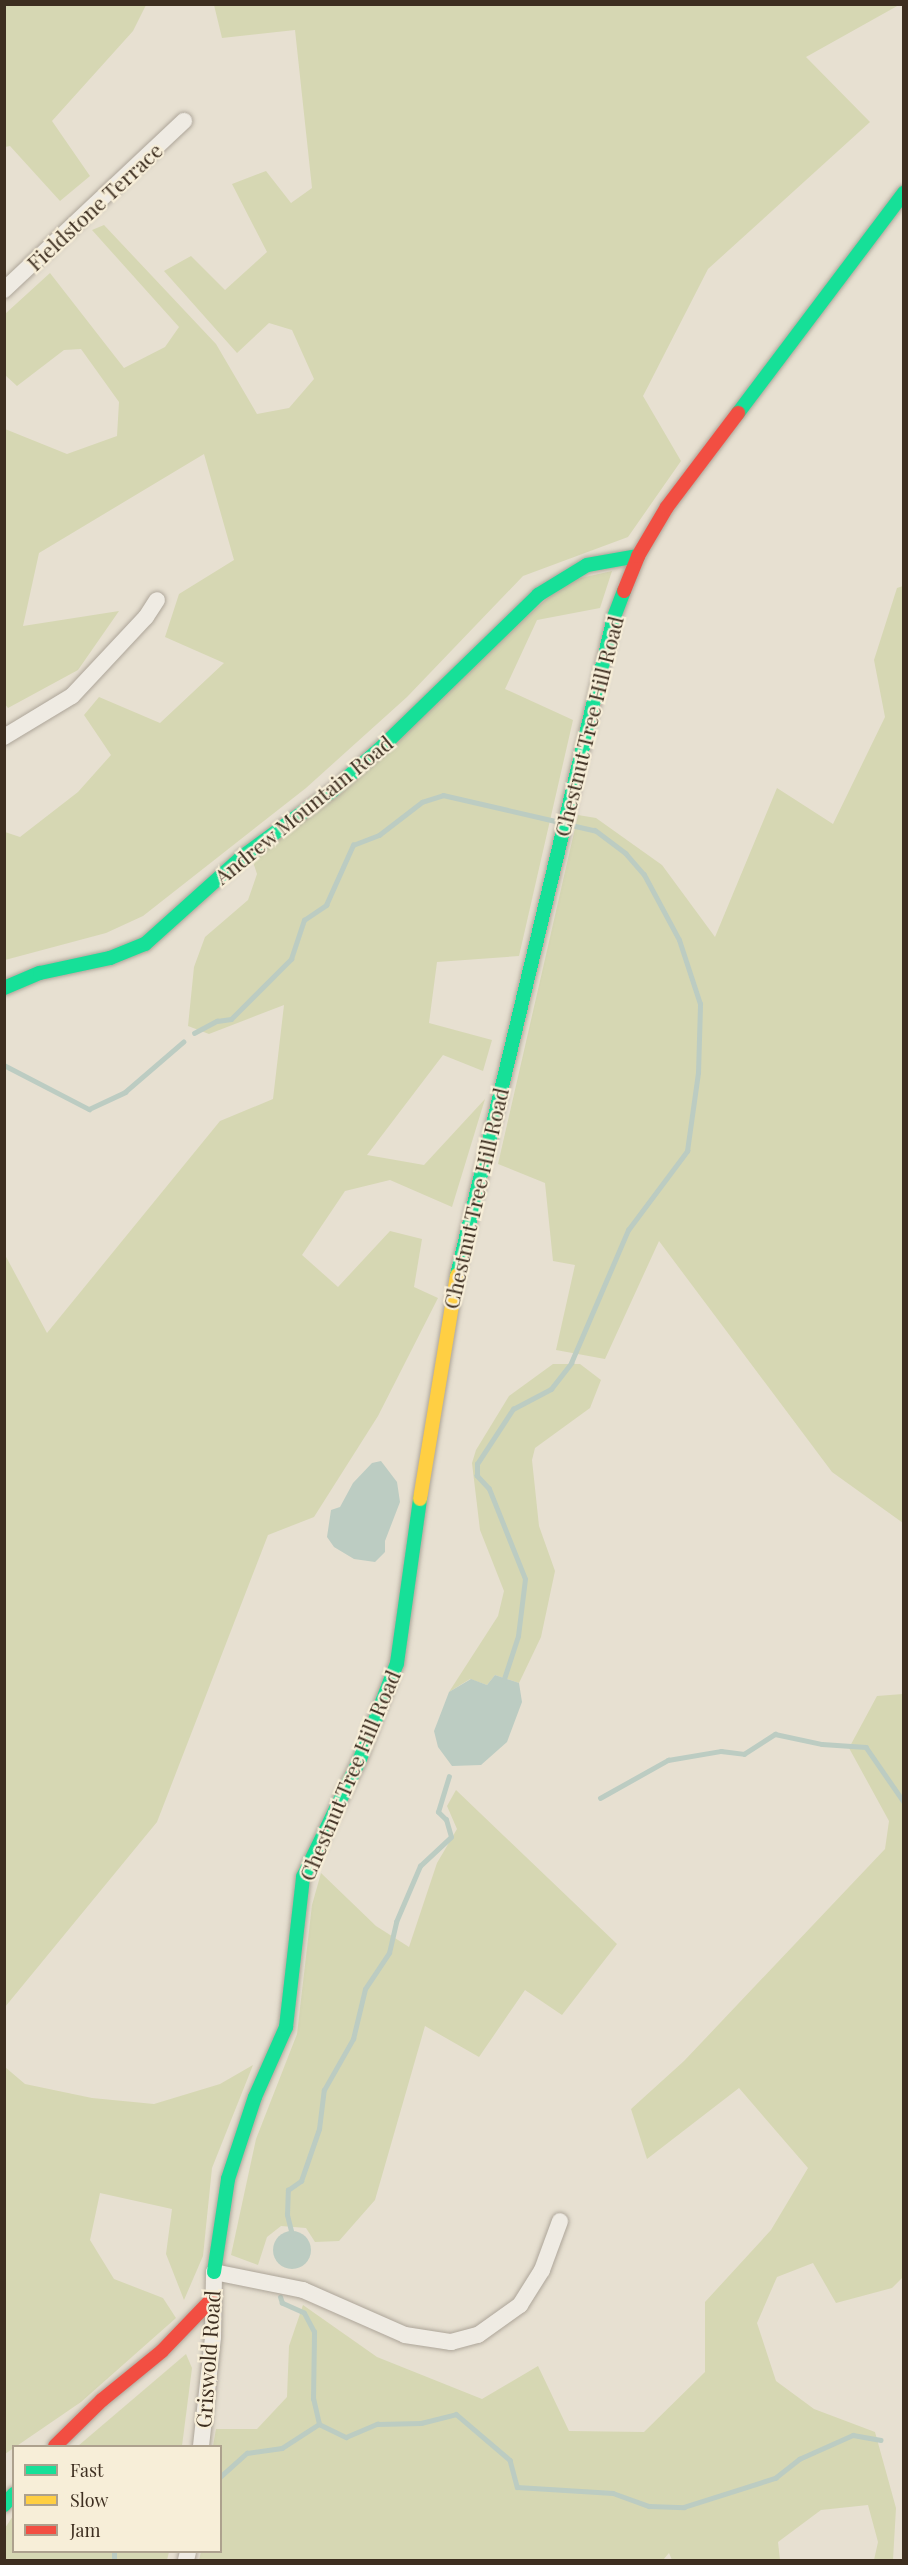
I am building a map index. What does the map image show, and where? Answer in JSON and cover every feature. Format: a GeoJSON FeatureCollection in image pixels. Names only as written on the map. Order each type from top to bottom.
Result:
{"type":"FeatureCollection","features":[{"type":"Feature","properties":{"kind":"street","name":"Fieldstone Terrace"},"geometry":{"type":"LineString","coordinates":[[4,290],[184,122]]}},
{"type":"Feature","properties":{"kind":"street","name":"Chestnut Tree Hill Road"},"geometry":{"type":"LineString","coordinates":[[214,2272],[228,2179],[255,2097],[286,2027],[303,1877],[360,1759],[397,1663],[414,1538],[463,1241],[604,654],[638,556],[695,467],[903,193]]}},
{"type":"Feature","properties":{"kind":"street","name":"Andrew Mountain Road"},"geometry":{"type":"LineString","coordinates":[[4,987],[40,973],[110,958],[145,944],[242,857],[332,791],[376,752],[538,595],[587,565],[638,556]]}},
{"type":"Feature","properties":{"kind":"street"},"geometry":{"type":"LineString","coordinates":[[4,737],[72,696],[146,617],[157,600]]}},
{"type":"Feature","properties":{"kind":"street"},"geometry":{"type":"LineString","coordinates":[[214,2272],[303,2290],[405,2336],[451,2342],[478,2335],[520,2305],[546,2263],[560,2221]]}},
{"type":"Feature","properties":{"kind":"street","name":"Griswold Road"},"geometry":{"type":"LineString","coordinates":[[201,2445],[213,2337],[214,2272]]}},
{"type":"Feature","properties":{"kind":"street"},"geometry":{"type":"LineString","coordinates":[[56,2445],[102,2400],[162,2351],[212,2299]]}},
{"type":"Feature","properties":{"kind":"green space"},"geometry":{"type":"Polygon","coordinates":[[[4,5],[146,5],[133,31],[52,121],[90,176],[60,201],[10,146],[5,147],[4,5]]]}},
{"type":"Feature","properties":{"kind":"green space"},"geometry":{"type":"Polygon","coordinates":[[[214,5],[899,5],[806,57],[870,122],[708,269],[643,396],[681,461],[628,537],[523,576],[407,697],[306,788],[143,916],[106,933],[5,960],[5,832],[20,837],[78,792],[111,755],[84,715],[99,697],[160,723],[224,663],[165,637],[179,594],[234,560],[204,454],[39,553],[23,626],[119,611],[78,670],[8,708],[4,703],[5,429],[67,454],[117,436],[119,402],[81,349],[64,350],[17,386],[5,375],[5,314],[50,273],[124,368],[165,347],[179,327],[92,230],[104,225],[216,344],[257,414],[289,408],[314,379],[292,330],[269,323],[237,353],[164,271],[191,256],[225,290],[267,252],[232,184],[266,171],[291,203],[312,188],[295,30],[222,38],[214,5]]]}},
{"type":"Feature","properties":{"kind":"green space"},"geometry":{"type":"Polygon","coordinates":[[[612,571],[600,608],[537,620],[505,689],[573,720],[519,956],[437,962],[429,1023],[492,1040],[483,1071],[443,1055],[367,1155],[424,1165],[485,1099],[452,1207],[390,1180],[345,1191],[302,1255],[338,1287],[390,1231],[422,1239],[414,1287],[438,1298],[378,1416],[314,1517],[268,1535],[157,1822],[5,2007],[4,1253],[47,1333],[220,1121],[273,1099],[284,1005],[209,1034],[188,1026],[194,967],[205,937],[248,900],[257,874],[252,859],[567,581],[612,571]]]}},
{"type":"Feature","properties":{"kind":"green space"},"geometry":{"type":"Polygon","coordinates":[[[904,586],[903,1523],[832,1472],[659,1241],[605,1359],[556,1350],[575,1265],[553,1261],[545,1183],[498,1164],[578,815],[596,818],[662,865],[715,937],[777,788],[833,824],[885,717],[874,660],[897,588],[904,586]]]}},
{"type":"Feature","properties":{"kind":"green space"},"geometry":{"type":"Polygon","coordinates":[[[553,1364],[580,1364],[601,1380],[590,1408],[535,1448],[532,1460],[539,1526],[555,1571],[541,1637],[519,1683],[495,1675],[487,1685],[470,1679],[449,1692],[498,1616],[504,1591],[480,1530],[472,1463],[476,1450],[509,1396],[553,1364]]]}},
{"type":"Feature","properties":{"kind":"green space"},"geometry":{"type":"Polygon","coordinates":[[[903,1694],[903,2277],[892,2288],[836,2303],[813,2263],[777,2277],[757,2323],[776,2381],[814,2409],[875,2432],[896,2508],[893,2560],[874,2560],[878,2542],[868,2505],[821,2510],[778,2542],[780,2560],[672,2560],[669,2553],[663,2560],[199,2560],[201,2553],[222,2553],[222,2445],[213,2445],[216,2429],[257,2429],[287,2397],[289,2346],[303,2305],[377,2357],[482,2399],[538,2366],[569,2431],[644,2432],[705,2372],[705,2302],[771,2230],[808,2168],[739,2088],[647,2159],[631,2109],[684,2061],[885,1849],[889,1821],[849,1748],[877,1696],[903,1694]]]}},
{"type":"Feature","properties":{"kind":"green space"},"geometry":{"type":"Polygon","coordinates":[[[456,1790],[617,1944],[562,2015],[525,1990],[479,2057],[425,2026],[375,2200],[339,2241],[315,2242],[306,2228],[281,2226],[267,2237],[258,2265],[231,2255],[256,2139],[297,2034],[312,1905],[321,1873],[376,1926],[409,1947],[437,1863],[457,1829],[447,1806],[456,1790]]]}},
{"type":"Feature","properties":{"kind":"green space"},"geometry":{"type":"Polygon","coordinates":[[[253,2065],[212,2168],[203,2256],[184,2300],[166,2254],[172,2209],[100,2193],[90,2240],[114,2279],[163,2298],[176,2318],[81,2402],[18,2445],[12,2445],[12,2449],[5,2454],[5,2067],[25,2084],[92,2098],[154,2104],[220,2084],[253,2065]]]}},
{"type":"Feature","properties":{"kind":"green space"},"geometry":{"type":"Polygon","coordinates":[[[186,2354],[192,2368],[182,2445],[79,2445],[186,2354]]]}},
{"type":"Feature","properties":{"kind":"green space"},"geometry":{"type":"Polygon","coordinates":[[[12,2518],[12,2553],[169,2553],[167,2560],[5,2560],[5,2528],[12,2518]]]}},
{"type":"Feature","properties":{"kind":"shaded area"},"geometry":{"type":"Polygon","coordinates":[[[381,1461],[397,1482],[400,1502],[385,1541],[385,1552],[375,1562],[354,1559],[334,1547],[327,1537],[331,1510],[340,1507],[353,1483],[372,1463],[381,1461]]]}},
{"type":"Feature","properties":{"kind":"shaded area"},"geometry":{"type":"Polygon","coordinates":[[[495,1675],[519,1683],[522,1702],[507,1742],[481,1765],[452,1766],[438,1747],[434,1731],[449,1692],[471,1679],[487,1685],[495,1675]]]}},
{"type":"Feature","properties":{"kind":"shaded area"},"geometry":{"type":"Polygon","coordinates":[[[292,2231],[305,2237],[311,2250],[305,2263],[292,2269],[279,2263],[273,2250],[279,2237],[292,2231]]]}},
{"type":"Feature","properties":{"kind":"waterway"},"geometry":{"type":"LineString","coordinates":[[194,1033],[217,1021],[231,1019],[291,959],[304,920],[326,905],[353,845],[379,835],[422,802],[443,795],[556,821]]}},
{"type":"Feature","properties":{"kind":"waterway"},"geometry":{"type":"LineString","coordinates":[[503,1682],[518,1636],[525,1579],[489,1489],[477,1476],[477,1464],[513,1409],[551,1389],[571,1363],[628,1230],[687,1151],[698,1073],[700,1004],[679,940],[644,875],[626,854],[595,831],[574,826]]}},
{"type":"Feature","properties":{"kind":"waterway"},"geometry":{"type":"LineString","coordinates":[[4,1065],[89,1109],[125,1092],[183,1042]]}},
{"type":"Feature","properties":{"kind":"waterway"},"geometry":{"type":"LineString","coordinates":[[600,1798],[668,1760],[721,1751],[744,1754],[775,1734],[822,1744],[866,1747],[904,1802]]}},
{"type":"Feature","properties":{"kind":"waterway"},"geometry":{"type":"LineString","coordinates":[[292,2235],[287,2215],[288,2190],[301,2181],[319,2129],[324,2090],[353,2039],[365,1989],[389,1953],[396,1922],[420,1866],[451,1837],[446,1820],[438,1812],[449,1777]]}},
{"type":"Feature","properties":{"kind":"waterway"},"geometry":{"type":"LineString","coordinates":[[222,2475],[247,2453],[282,2448],[319,2424],[313,2399],[314,2332],[304,2313],[282,2303],[280,2297]]}},
{"type":"Feature","properties":{"kind":"waterway"},"geometry":{"type":"LineString","coordinates":[[319,2424],[346,2437],[377,2424],[421,2423],[456,2414],[510,2460],[517,2487],[613,2493],[649,2506],[684,2507],[775,2478],[799,2459],[853,2435],[881,2440]]}},
{"type":"Feature","properties":{"kind":"waterway"},"geometry":{"type":"LineString","coordinates":[[114,2553],[114,2560]]}},
{"type":"Feature","properties":{"kind":"traffic: fast"},"geometry":{"type":"LineString","coordinates":[[738,413],[904,193]]}},
{"type":"Feature","properties":{"kind":"traffic: fast"},"geometry":{"type":"LineString","coordinates":[[4,988],[40,973],[110,958],[145,944],[242,857],[332,791],[385,744],[538,595],[587,565],[638,556]]}},
{"type":"Feature","properties":{"kind":"traffic: fast"},"geometry":{"type":"LineString","coordinates":[[457,1275],[614,617],[624,591]]}},
{"type":"Feature","properties":{"kind":"traffic: fast"},"geometry":{"type":"LineString","coordinates":[[214,2272],[228,2179],[255,2097],[286,2027],[303,1877],[360,1759],[397,1663],[420,1499]]}},
{"type":"Feature","properties":{"kind":"traffic: fast"},"geometry":{"type":"LineString","coordinates":[[4,2505],[12,2496]]}},
{"type":"Feature","properties":{"kind":"traffic: slow"},"geometry":{"type":"LineString","coordinates":[[420,1499],[457,1275]]}},
{"type":"Feature","properties":{"kind":"traffic: jam"},"geometry":{"type":"LineString","coordinates":[[624,591],[638,556],[667,507],[738,413]]}},
{"type":"Feature","properties":{"kind":"traffic: jam"},"geometry":{"type":"LineString","coordinates":[[56,2445],[102,2400],[162,2351],[212,2299]]}}]}
